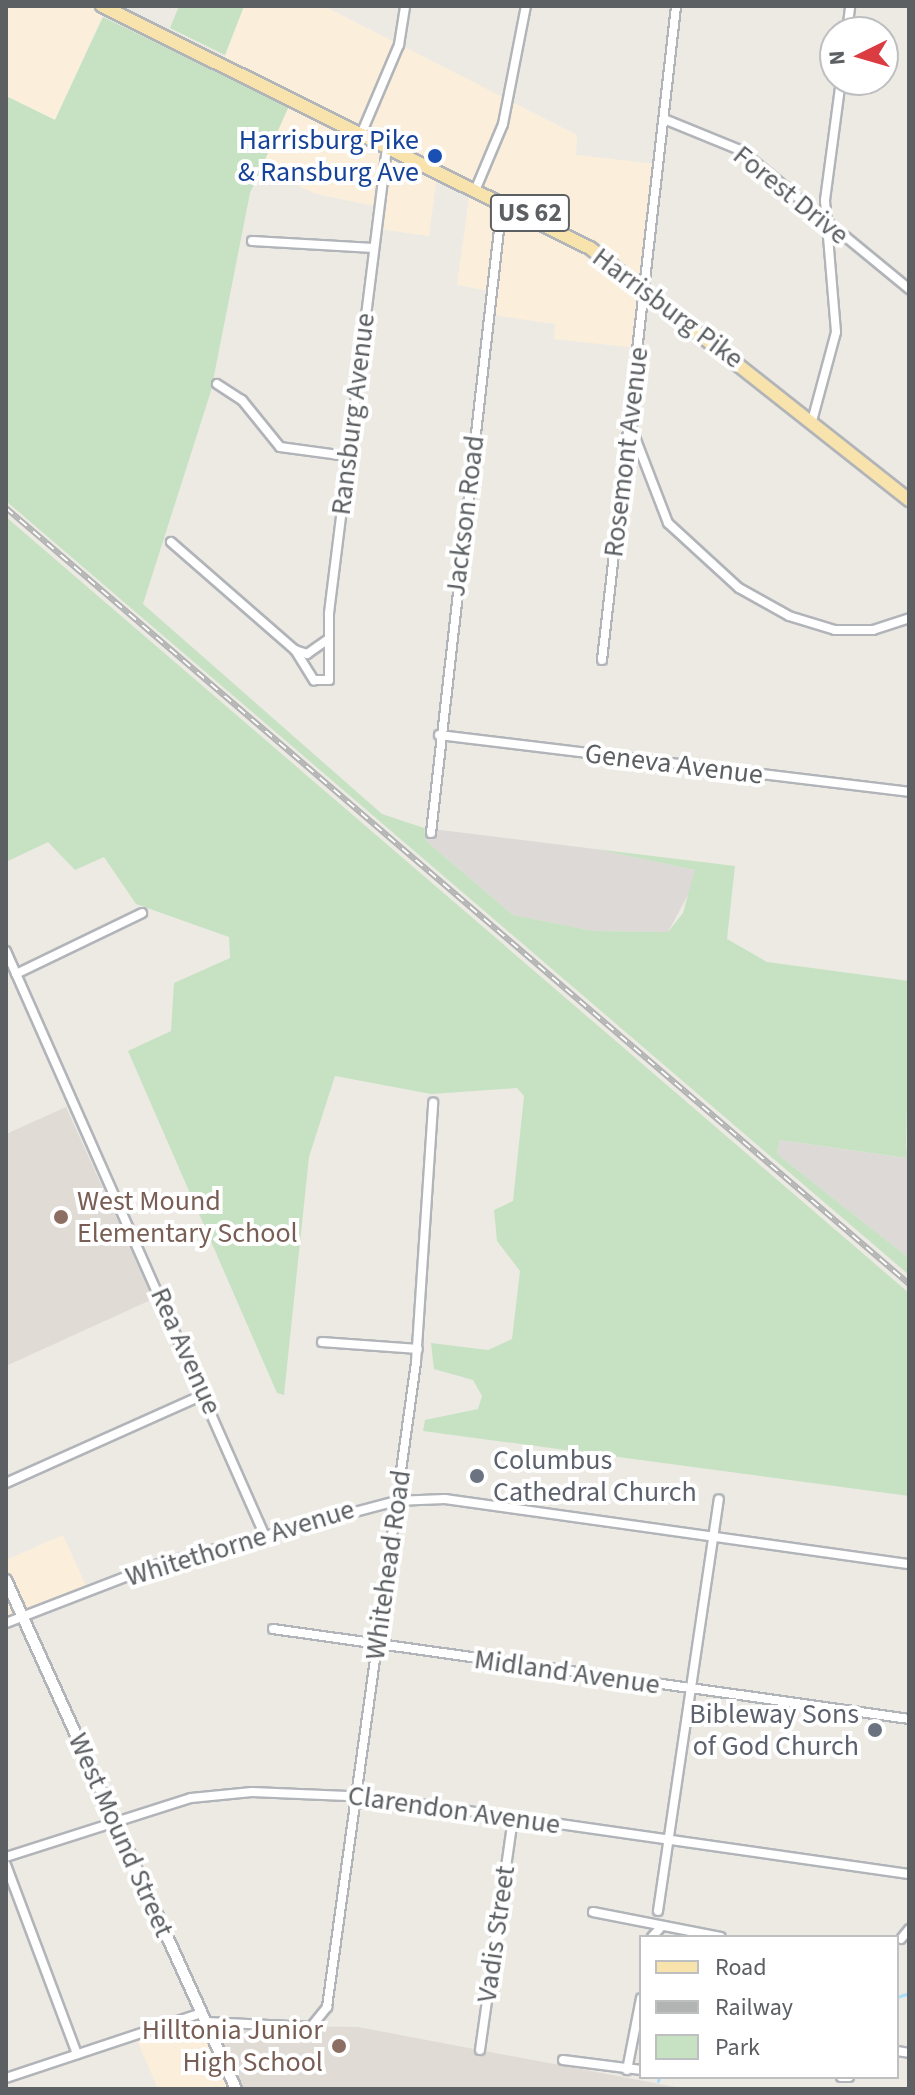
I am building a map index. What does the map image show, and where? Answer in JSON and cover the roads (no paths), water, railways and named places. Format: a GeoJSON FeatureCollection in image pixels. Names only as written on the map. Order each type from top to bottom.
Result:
{"type":"FeatureCollection","features":[{"type":"Feature","properties":{"kind":"main road","name":"Harrisburg Pike"},"geometry":{"type":"LineString","coordinates":[[102,6],[503,198],[646,285],[909,500]]}},
{"type":"Feature","properties":{"kind":"street"},"geometry":{"type":"LineString","coordinates":[[362,132],[399,45],[405,6]]}},
{"type":"Feature","properties":{"kind":"street"},"geometry":{"type":"LineString","coordinates":[[477,186],[503,124],[526,6]]}},
{"type":"Feature","properties":{"kind":"street","name":"Rosemont Avenue"},"geometry":{"type":"LineString","coordinates":[[602,660],[676,6]]}},
{"type":"Feature","properties":{"kind":"street"},"geometry":{"type":"LineString","coordinates":[[812,421],[836,332],[828,223],[840,96]]}},
{"type":"Feature","properties":{"kind":"street","name":"Forest Drive"},"geometry":{"type":"LineString","coordinates":[[664,119],[740,150],[909,289]]}},
{"type":"Feature","properties":{"kind":"street","name":"Ransburg Avenue"},"geometry":{"type":"LineString","coordinates":[[295,650],[314,680],[325,682],[332,670],[327,640],[387,144]]}},
{"type":"Feature","properties":{"kind":"street","name":"Jackson Road"},"geometry":{"type":"LineString","coordinates":[[431,833],[439,735],[503,198]]}},
{"type":"Feature","properties":{"kind":"street"},"geometry":{"type":"LineString","coordinates":[[252,241],[374,248]]}},
{"type":"Feature","properties":{"kind":"street"},"geometry":{"type":"LineString","coordinates":[[217,384],[242,400],[280,447],[347,456]]}},
{"type":"Feature","properties":{"kind":"street"},"geometry":{"type":"LineString","coordinates":[[630,423],[662,514],[739,588],[789,616],[835,630],[887,628],[909,618]]}},
{"type":"Feature","properties":{"kind":"street"},"geometry":{"type":"LineString","coordinates":[[171,542],[295,650],[307,654],[327,640]]}},
{"type":"Feature","properties":{"kind":"street","name":"Geneva Avenue"},"geometry":{"type":"LineString","coordinates":[[439,735],[909,792]]}},
{"type":"Feature","properties":{"kind":"street"},"geometry":{"type":"LineString","coordinates":[[16,974],[142,913]]}},
{"type":"Feature","properties":{"kind":"street","name":"Rea Avenue"},"geometry":{"type":"LineString","coordinates":[[6,951],[205,1394],[264,1534]]}},
{"type":"Feature","properties":{"kind":"street","name":"Whitehead Road"},"geometry":{"type":"LineString","coordinates":[[204,2017],[318,2023],[355,1795],[418,1349],[433,1103]]}},
{"type":"Feature","properties":{"kind":"street"},"geometry":{"type":"LineString","coordinates":[[322,1342],[418,1349]]}},
{"type":"Feature","properties":{"kind":"street"},"geometry":{"type":"LineString","coordinates":[[6,1483],[205,1394]]}},
{"type":"Feature","properties":{"kind":"street","name":"Whitethorne Avenue"},"geometry":{"type":"LineString","coordinates":[[6,1623],[159,1564],[395,1501],[445,1499],[909,1564]]}},
{"type":"Feature","properties":{"kind":"street"},"geometry":{"type":"LineString","coordinates":[[658,1911],[719,1500]]}},
{"type":"Feature","properties":{"kind":"street","name":"West Mound Street"},"geometry":{"type":"LineString","coordinates":[[6,1580],[236,2089]]}},
{"type":"Feature","properties":{"kind":"street","name":"Midland Avenue"},"geometry":{"type":"LineString","coordinates":[[273,1629],[909,1719]]}},
{"type":"Feature","properties":{"kind":"street","name":"Clarendon Avenue"},"geometry":{"type":"LineString","coordinates":[[6,1857],[220,1794],[355,1795],[909,1874]]}},
{"type":"Feature","properties":{"kind":"street","name":"Vadis Street"},"geometry":{"type":"LineString","coordinates":[[480,2050],[513,1818]]}},
{"type":"Feature","properties":{"kind":"street"},"geometry":{"type":"LineString","coordinates":[[6,1865],[77,2054]]}},
{"type":"Feature","properties":{"kind":"street"},"geometry":{"type":"LineString","coordinates":[[593,1912],[660,1928],[707,1935]]}},
{"type":"Feature","properties":{"kind":"street"},"geometry":{"type":"LineString","coordinates":[[654,1935],[660,1928]]}},
{"type":"Feature","properties":{"kind":"street"},"geometry":{"type":"LineString","coordinates":[[901,1939],[909,1929]]}},
{"type":"Feature","properties":{"kind":"street"},"geometry":{"type":"LineString","coordinates":[[6,2078],[204,2017]]}},
{"type":"Feature","properties":{"kind":"street"},"geometry":{"type":"LineString","coordinates":[[627,2070],[636,2052],[639,2020]]}},
{"type":"Feature","properties":{"kind":"street"},"geometry":{"type":"LineString","coordinates":[[563,2060],[639,2070]]}},
{"type":"Feature","properties":{"kind":"waterway"},"geometry":{"type":"LineString","coordinates":[[899,1996],[909,1993]]}},
{"type":"Feature","properties":{"kind":"railway"},"geometry":{"type":"LineString","coordinates":[[6,508],[909,1284]]}},
{"type":"Feature","properties":{"kind":"place","name":"Harrisburg Pike & Ransburg Ave"},"geometry":{"type":"Point","coordinates":[435,156]}},
{"type":"Feature","properties":{"kind":"place","name":"West Mound Elementary School"},"geometry":{"type":"Point","coordinates":[61,1217]}},
{"type":"Feature","properties":{"kind":"place","name":"Columbus Cathedral Church"},"geometry":{"type":"Point","coordinates":[477,1476]}},
{"type":"Feature","properties":{"kind":"place","name":"Bibleway Sons of God Church"},"geometry":{"type":"Point","coordinates":[875,1730]}},
{"type":"Feature","properties":{"kind":"place","name":"Hilltonia Junior High School"},"geometry":{"type":"Point","coordinates":[339,2046]}}]}
